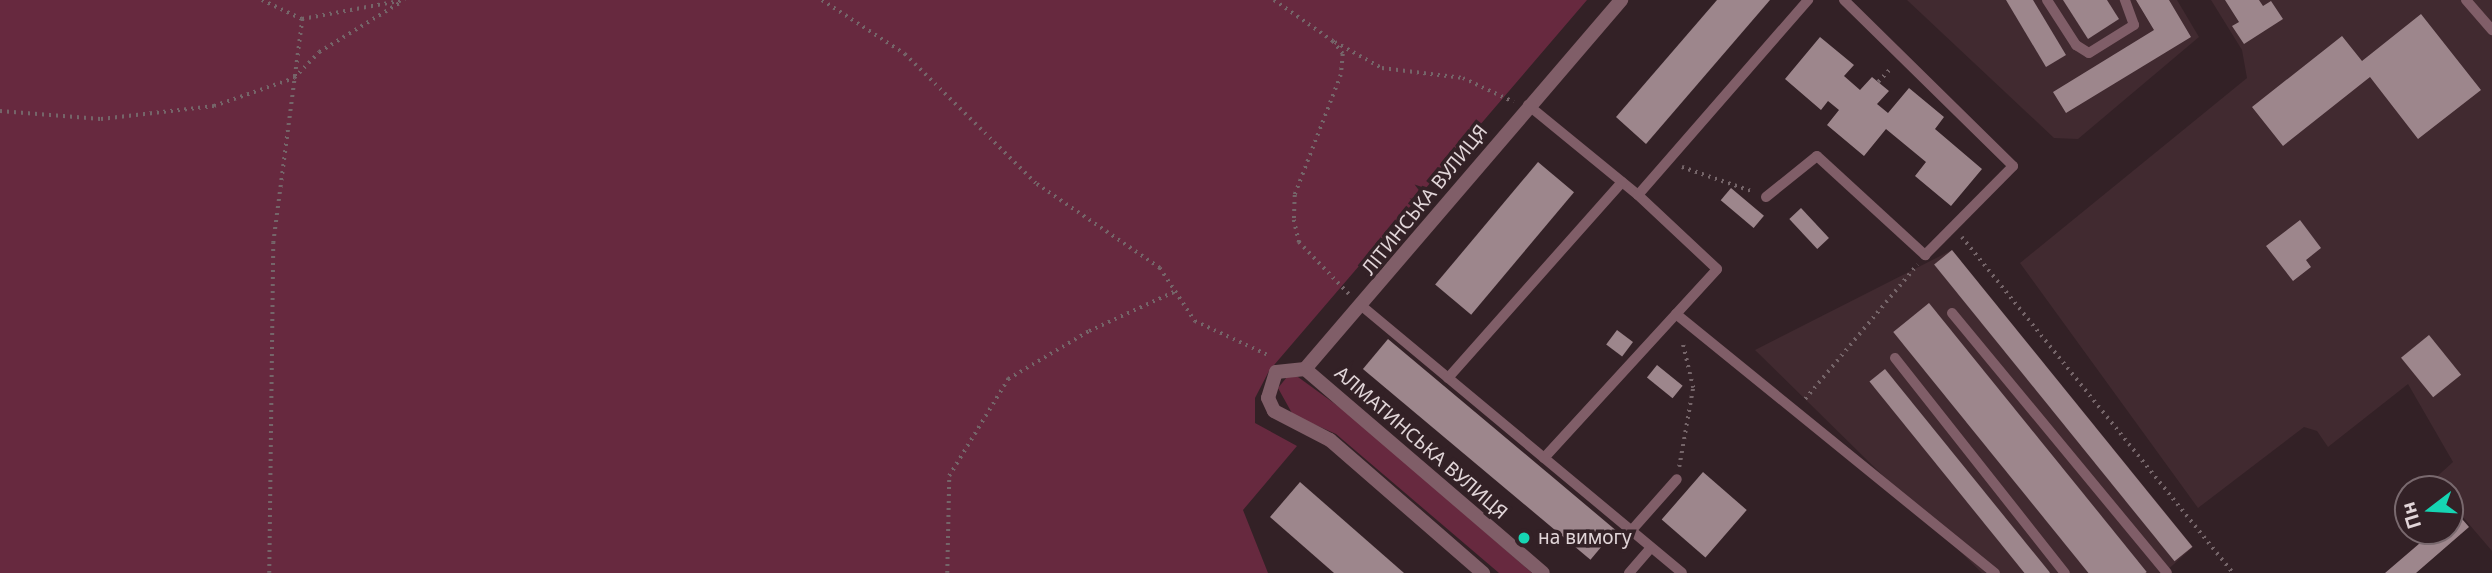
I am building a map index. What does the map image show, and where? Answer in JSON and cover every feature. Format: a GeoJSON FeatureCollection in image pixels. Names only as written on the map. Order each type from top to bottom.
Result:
{"type":"FeatureCollection","features":[{"type":"Feature","properties":{"kind":"street","name":"ЛІТИНСЬКА ВУЛИЦЯ"},"geometry":{"type":"LineString","coordinates":[[1308,366],[1363,307],[1526,107],[1621,0]]}},
{"type":"Feature","properties":{"kind":"street"},"geometry":{"type":"LineString","coordinates":[[1308,366],[1276,372],[1268,398],[1274,411],[1330,440],[1483,573]]}},
{"type":"Feature","properties":{"kind":"street","name":"АЛМАТИНСЬКА ВУЛИЦЯ"},"geometry":{"type":"LineString","coordinates":[[1308,366],[1543,573]]}},
{"type":"Feature","properties":{"kind":"lane"},"geometry":{"type":"LineString","coordinates":[[1638,195],[1808,0]]}},
{"type":"Feature","properties":{"kind":"lane"},"geometry":{"type":"LineString","coordinates":[[1766,197],[1817,156],[1925,255],[1955,228],[2013,166],[1899,58],[1844,0]]}},
{"type":"Feature","properties":{"kind":"lane"},"geometry":{"type":"LineString","coordinates":[[2048,0],[2076,46],[2089,53],[2134,25],[2125,0]]}},
{"type":"Feature","properties":{"kind":"lane"},"geometry":{"type":"LineString","coordinates":[[2466,0],[2492,30]]}},
{"type":"Feature","properties":{"kind":"lane"},"geometry":{"type":"LineString","coordinates":[[1526,107],[1638,195],[1717,269],[1544,458]]}},
{"type":"Feature","properties":{"kind":"lane"},"geometry":{"type":"LineString","coordinates":[[1448,378],[1622,182]]}},
{"type":"Feature","properties":{"kind":"lane"},"geometry":{"type":"LineString","coordinates":[[1363,307],[1682,573]]}},
{"type":"Feature","properties":{"kind":"lane"},"geometry":{"type":"LineString","coordinates":[[1952,313],[2167,573]]}},
{"type":"Feature","properties":{"kind":"lane"},"geometry":{"type":"LineString","coordinates":[[1676,314],[1995,573]]}},
{"type":"Feature","properties":{"kind":"lane"},"geometry":{"type":"LineString","coordinates":[[1895,358],[2065,573]]}},
{"type":"Feature","properties":{"kind":"lane"},"geometry":{"type":"LineString","coordinates":[[1632,531],[1677,480]]}},
{"type":"Feature","properties":{"kind":"lane"},"geometry":{"type":"LineString","coordinates":[[1629,573],[1651,548]]}},
{"type":"Feature","properties":{"kind":"path"},"geometry":{"type":"LineString","coordinates":[[261,0],[302,19],[403,1]]}},
{"type":"Feature","properties":{"kind":"path"},"geometry":{"type":"LineString","coordinates":[[822,0],[905,54],[1037,184],[1160,268],[1195,321],[1282,362],[1308,366]]}},
{"type":"Feature","properties":{"kind":"path"},"geometry":{"type":"LineString","coordinates":[[1274,0],[1334,41],[1382,68],[1462,78],[1526,107]]}},
{"type":"Feature","properties":{"kind":"path"},"geometry":{"type":"LineString","coordinates":[[0,111],[101,119],[214,106],[294,78],[319,52],[403,1]]}},
{"type":"Feature","properties":{"kind":"path"},"geometry":{"type":"LineString","coordinates":[[269,573],[272,243],[302,19]]}},
{"type":"Feature","properties":{"kind":"path"},"geometry":{"type":"LineString","coordinates":[[1334,41],[1343,54],[1341,75],[1295,195],[1294,220],[1298,242],[1363,307]]}},
{"type":"Feature","properties":{"kind":"path"},"geometry":{"type":"LineString","coordinates":[[1878,82],[1899,58]]}},
{"type":"Feature","properties":{"kind":"path"},"geometry":{"type":"LineString","coordinates":[[1667,161],[1766,197]]}},
{"type":"Feature","properties":{"kind":"path"},"geometry":{"type":"LineString","coordinates":[[1955,228],[2233,573]]}},
{"type":"Feature","properties":{"kind":"path"},"geometry":{"type":"LineString","coordinates":[[1795,411],[1925,255]]}},
{"type":"Feature","properties":{"kind":"path"},"geometry":{"type":"LineString","coordinates":[[947,573],[949,476],[1008,379],[1089,331],[1176,291]]}},
{"type":"Feature","properties":{"kind":"path"},"geometry":{"type":"LineString","coordinates":[[1676,314],[1693,388],[1677,480]]}},
{"type":"Feature","properties":{"kind":"shaded area"},"geometry":{"type":"Polygon","coordinates":[[[0,0],[1587,0],[1269,371],[1255,398],[1255,423],[1297,446],[1243,510],[1268,573],[0,573],[0,0]]]}},
{"type":"Feature","properties":{"kind":"shaded area"},"geometry":{"type":"Polygon","coordinates":[[[1907,0],[2177,0],[2199,37],[2078,139],[2054,138],[1907,0]]]}},
{"type":"Feature","properties":{"kind":"shaded area"},"geometry":{"type":"Polygon","coordinates":[[[2211,0],[2492,0],[2492,551],[2464,518],[2464,475],[2439,475],[2453,462],[2408,384],[2328,447],[2317,431],[2304,427],[2198,508],[2020,263],[2247,78],[2242,50],[2211,0]]]}},
{"type":"Feature","properties":{"kind":"shaded area"},"geometry":{"type":"Polygon","coordinates":[[[1952,250],[2193,547],[2164,573],[1982,573],[1755,350],[1952,250]]]}},
{"type":"Feature","properties":{"kind":"shaded area"},"geometry":{"type":"Polygon","coordinates":[[[1287,377],[1298,377],[1353,417],[1532,573],[1499,573],[1336,434],[1293,415],[1278,388],[1287,377]]]}},
{"type":"Feature","properties":{"kind":"building"},"geometry":{"type":"Polygon","coordinates":[[[1717,0],[1770,0],[1646,144],[1616,117],[1717,0]]]}},
{"type":"Feature","properties":{"kind":"building"},"geometry":{"type":"Polygon","coordinates":[[[2006,0],[2033,0],[2066,55],[2046,67],[2006,0]]]}},
{"type":"Feature","properties":{"kind":"building"},"geometry":{"type":"Polygon","coordinates":[[[2063,0],[2107,0],[2119,19],[2088,39],[2063,0]]]}},
{"type":"Feature","properties":{"kind":"building"},"geometry":{"type":"Polygon","coordinates":[[[2136,0],[2169,0],[2191,37],[2066,113],[2053,92],[2154,30],[2136,0]]]}},
{"type":"Feature","properties":{"kind":"building"},"geometry":{"type":"Polygon","coordinates":[[[2225,0],[2259,0],[2263,6],[2271,1],[2283,19],[2244,44],[2232,26],[2239,22],[2225,0]]]}},
{"type":"Feature","properties":{"kind":"building"},"geometry":{"type":"Polygon","coordinates":[[[2421,14],[2481,90],[2418,139],[2370,77],[2283,146],[2252,107],[2342,36],[2362,61],[2421,14]]]}},
{"type":"Feature","properties":{"kind":"building"},"geometry":{"type":"Polygon","coordinates":[[[1820,37],[1854,65],[1844,76],[1860,90],[1872,77],[1889,91],[1877,104],[1888,113],[1909,88],[1944,117],[1935,129],[1982,169],[1951,206],[1915,176],[1926,162],[1886,129],[1864,156],[1827,125],[1839,110],[1828,101],[1821,110],[1785,79],[1820,37]]]}},
{"type":"Feature","properties":{"kind":"building"},"geometry":{"type":"Polygon","coordinates":[[[1538,162],[1574,192],[1471,315],[1435,285],[1538,162]]]}},
{"type":"Feature","properties":{"kind":"building"},"geometry":{"type":"Polygon","coordinates":[[[1731,188],[1764,216],[1754,228],[1721,200],[1731,188]]]}},
{"type":"Feature","properties":{"kind":"building"},"geometry":{"type":"Polygon","coordinates":[[[1801,208],[1829,238],[1817,249],[1789,219],[1801,208]]]}},
{"type":"Feature","properties":{"kind":"building"},"geometry":{"type":"Polygon","coordinates":[[[2300,220],[2321,248],[2306,260],[2311,267],[2293,281],[2266,246],[2300,220]]]}},
{"type":"Feature","properties":{"kind":"building"},"geometry":{"type":"Polygon","coordinates":[[[1952,250],[2192,547],[2175,561],[1934,264],[1952,250]]]}},
{"type":"Feature","properties":{"kind":"building"},"geometry":{"type":"Polygon","coordinates":[[[1929,303],[2147,572],[2088,573],[1893,332],[1929,303]]]}},
{"type":"Feature","properties":{"kind":"building"},"geometry":{"type":"Polygon","coordinates":[[[1617,330],[1633,342],[1622,356],[1606,344],[1617,330]]]}},
{"type":"Feature","properties":{"kind":"building"},"geometry":{"type":"Polygon","coordinates":[[[2429,335],[2461,375],[2433,397],[2401,358],[2429,335]]]}},
{"type":"Feature","properties":{"kind":"building"},"geometry":{"type":"Polygon","coordinates":[[[1388,339],[1616,530],[1590,560],[1363,369],[1388,339]]]}},
{"type":"Feature","properties":{"kind":"building"},"geometry":{"type":"Polygon","coordinates":[[[1657,365],[1683,386],[1673,398],[1647,377],[1657,365]]]}},
{"type":"Feature","properties":{"kind":"building"},"geometry":{"type":"Polygon","coordinates":[[[1885,369],[2050,573],[2024,573],[1869,382],[1885,369]]]}},
{"type":"Feature","properties":{"kind":"building"},"geometry":{"type":"Polygon","coordinates":[[[1703,472],[1747,510],[1705,558],[1662,520],[1703,472]]]}},
{"type":"Feature","properties":{"kind":"building"},"geometry":{"type":"Polygon","coordinates":[[[1300,482],[1404,573],[1334,573],[1270,517],[1300,482]]]}},
{"type":"Feature","properties":{"kind":"building"},"geometry":{"type":"Polygon","coordinates":[[[2418,545],[2448,545],[2416,573],[2385,573],[2418,545]]]}},
{"type":"Feature","properties":{"kind":"place","name":"на вимогу"},"geometry":{"type":"Point","coordinates":[1524,538]}}]}
